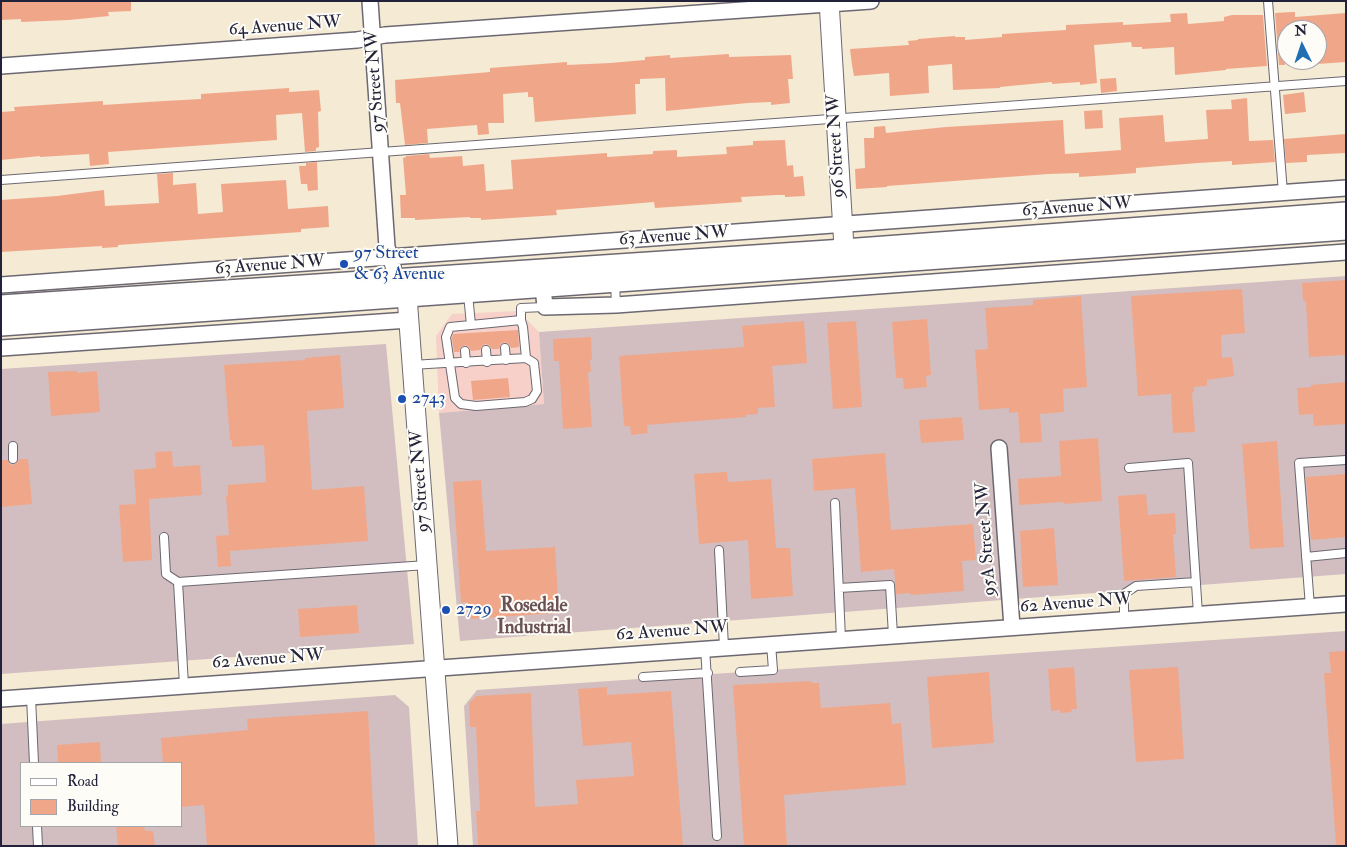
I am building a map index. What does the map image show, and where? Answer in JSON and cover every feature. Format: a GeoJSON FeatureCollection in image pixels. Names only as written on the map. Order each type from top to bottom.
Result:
{"type":"FeatureCollection","features":[{"type":"Feature","properties":{"kind":"main road","name":"63 Avenue NW"},"geometry":{"type":"LineString","coordinates":[[1,306],[403,288],[844,257],[1346,213]]}},
{"type":"Feature","properties":{"kind":"main road","name":"63 Avenue NW"},"geometry":{"type":"LineString","coordinates":[[1,325],[170,325],[223,321],[403,288],[544,297],[615,282],[844,257],[1014,265],[1293,244],[1346,229]]}},
{"type":"Feature","properties":{"kind":"street","name":"97 Street NW"},"geometry":{"type":"LineString","coordinates":[[370,1],[387,247],[403,288],[409,320],[448,846]]}},
{"type":"Feature","properties":{"kind":"street","name":"64 Avenue NW"},"geometry":{"type":"LineString","coordinates":[[1,66],[357,40],[385,35],[828,2],[870,1]]}},
{"type":"Feature","properties":{"kind":"street","name":"96 Street NW"},"geometry":{"type":"LineString","coordinates":[[828,2],[847,288]]}},
{"type":"Feature","properties":{"kind":"street","name":"63 Avenue NW"},"geometry":{"type":"LineString","coordinates":[[1,285],[1346,188]]}},
{"type":"Feature","properties":{"kind":"street","name":"63 Avenue NW"},"geometry":{"type":"LineString","coordinates":[[1293,244],[1346,252]]}},
{"type":"Feature","properties":{"kind":"street","name":"63 Avenue NW"},"geometry":{"type":"LineString","coordinates":[[544,297],[616,304],[847,288],[1014,265]]}},
{"type":"Feature","properties":{"kind":"street","name":"63 Avenue NW"},"geometry":{"type":"LineString","coordinates":[[223,321],[409,320]]}},
{"type":"Feature","properties":{"kind":"street","name":"63 Avenue NW"},"geometry":{"type":"LineString","coordinates":[[1,348],[170,325]]}},
{"type":"Feature","properties":{"kind":"street","name":"95A Street NW"},"geometry":{"type":"LineString","coordinates":[[999,448],[1012,627]]}},
{"type":"Feature","properties":{"kind":"street","name":"62 Avenue NW"},"geometry":{"type":"LineString","coordinates":[[1,699],[1346,604]]}},
{"type":"Feature","properties":{"kind":"lane"},"geometry":{"type":"LineString","coordinates":[[1268,1],[1283,193]]}},
{"type":"Feature","properties":{"kind":"lane"},"geometry":{"type":"LineString","coordinates":[[1,180],[1346,81]]}},
{"type":"Feature","properties":{"kind":"lane"},"geometry":{"type":"LineString","coordinates":[[615,282],[616,304]]}},
{"type":"Feature","properties":{"kind":"lane"},"geometry":{"type":"LineString","coordinates":[[468,292],[471,325]]}},
{"type":"Feature","properties":{"kind":"lane"},"geometry":{"type":"LineString","coordinates":[[526,358],[521,308],[544,297]]}},
{"type":"Feature","properties":{"kind":"lane"},"geometry":{"type":"LineString","coordinates":[[412,366],[449,363],[487,362],[526,358],[534,363],[537,391],[532,399],[525,402],[476,406],[461,404],[455,398],[449,363],[446,337],[450,327],[463,330],[471,325],[484,328],[503,326],[521,320]]}},
{"type":"Feature","properties":{"kind":"lane"},"geometry":{"type":"LineString","coordinates":[[505,348],[506,360]]}},
{"type":"Feature","properties":{"kind":"lane"},"geometry":{"type":"LineString","coordinates":[[486,350],[487,362]]}},
{"type":"Feature","properties":{"kind":"lane"},"geometry":{"type":"LineString","coordinates":[[465,352],[466,363]]}},
{"type":"Feature","properties":{"kind":"lane"},"geometry":{"type":"LineString","coordinates":[[13,446],[13,459]]}},
{"type":"Feature","properties":{"kind":"lane"},"geometry":{"type":"LineString","coordinates":[[1310,607],[1299,463],[1346,460]]}},
{"type":"Feature","properties":{"kind":"lane"},"geometry":{"type":"LineString","coordinates":[[1129,468],[1188,462],[1198,614]]}},
{"type":"Feature","properties":{"kind":"lane"},"geometry":{"type":"LineString","coordinates":[[835,503],[841,639]]}},
{"type":"Feature","properties":{"kind":"lane"},"geometry":{"type":"LineString","coordinates":[[164,537],[166,574],[178,582],[427,565]]}},
{"type":"Feature","properties":{"kind":"lane"},"geometry":{"type":"LineString","coordinates":[[719,550],[724,647]]}},
{"type":"Feature","properties":{"kind":"lane"},"geometry":{"type":"LineString","coordinates":[[1306,557],[1346,554]]}},
{"type":"Feature","properties":{"kind":"lane"},"geometry":{"type":"LineString","coordinates":[[178,582],[184,685]]}},
{"type":"Feature","properties":{"kind":"lane"},"geometry":{"type":"LineString","coordinates":[[1124,619],[1124,594],[1136,586],[1196,582]]}},
{"type":"Feature","properties":{"kind":"lane"},"geometry":{"type":"LineString","coordinates":[[839,588],[890,585],[893,635]]}},
{"type":"Feature","properties":{"kind":"lane"},"geometry":{"type":"LineString","coordinates":[[740,672],[773,670],[771,644]]}},
{"type":"Feature","properties":{"kind":"lane"},"geometry":{"type":"LineString","coordinates":[[705,648],[717,836]]}},
{"type":"Feature","properties":{"kind":"lane"},"geometry":{"type":"LineString","coordinates":[[643,677],[708,673]]}},
{"type":"Feature","properties":{"kind":"lane"},"geometry":{"type":"LineString","coordinates":[[31,697],[34,762]]}},
{"type":"Feature","properties":{"kind":"lane"},"geometry":{"type":"LineString","coordinates":[[37,827],[38,846]]}},
{"type":"Feature","properties":{"kind":"shaded area"},"geometry":{"type":"Polygon","coordinates":[[[1346,276],[1346,574],[460,641],[439,413],[544,404],[539,332],[1346,276]]]}},
{"type":"Feature","properties":{"kind":"shaded area"},"geometry":{"type":"Polygon","coordinates":[[[518,311],[539,332],[544,404],[439,413],[436,336],[452,314],[518,311]]]}},
{"type":"Feature","properties":{"kind":"shaded area"},"geometry":{"type":"Polygon","coordinates":[[[386,344],[414,644],[1,674],[1,369],[386,344]]]}},
{"type":"Feature","properties":{"kind":"shaded area"},"geometry":{"type":"Polygon","coordinates":[[[1346,631],[1346,846],[473,846],[464,706],[477,690],[1346,631]]]}},
{"type":"Feature","properties":{"kind":"shaded area"},"geometry":{"type":"Polygon","coordinates":[[[395,695],[409,707],[418,846],[1,846],[1,724],[395,695]]]}},
{"type":"Feature","properties":{"kind":"building"},"geometry":{"type":"Polygon","coordinates":[[[1,1],[131,1],[131,11],[108,12],[109,16],[69,20],[21,22],[21,19],[1,20],[1,1]]]}},
{"type":"Feature","properties":{"kind":"building"},"geometry":{"type":"Polygon","coordinates":[[[1295,12],[1295,17],[1346,13],[1346,62],[1327,63],[1327,20],[1277,20],[1277,39],[1275,13],[1295,12]]]}},
{"type":"Feature","properties":{"kind":"building"},"geometry":{"type":"Polygon","coordinates":[[[1187,13],[1188,24],[1224,21],[1224,17],[1232,15],[1263,15],[1267,66],[1175,75],[1174,47],[1142,49],[1142,47],[1132,47],[1131,42],[1094,45],[1097,83],[1080,85],[1080,82],[1052,84],[1052,82],[1000,88],[953,90],[952,64],[928,66],[929,93],[890,96],[889,73],[854,76],[852,65],[850,49],[909,45],[908,41],[918,39],[955,36],[965,37],[965,40],[1002,37],[1002,34],[1066,30],[1066,25],[1123,22],[1123,25],[1171,22],[1170,14],[1187,13]]]}},
{"type":"Feature","properties":{"kind":"building"},"geometry":{"type":"Polygon","coordinates":[[[729,54],[729,57],[791,55],[793,79],[788,79],[790,103],[771,105],[771,102],[748,103],[666,111],[665,78],[640,79],[640,84],[635,84],[636,114],[535,122],[533,97],[528,97],[528,92],[503,94],[504,123],[488,123],[489,134],[478,135],[477,125],[427,129],[428,143],[405,145],[400,103],[396,103],[395,80],[490,72],[490,68],[567,62],[567,65],[610,63],[645,60],[645,57],[670,55],[670,58],[729,54]]]}},
{"type":"Feature","properties":{"kind":"building"},"geometry":{"type":"Polygon","coordinates":[[[1116,78],[1117,91],[1101,93],[1100,79],[1116,78]]]}},
{"type":"Feature","properties":{"kind":"building"},"geometry":{"type":"Polygon","coordinates":[[[289,88],[289,92],[319,90],[321,111],[318,112],[319,147],[316,148],[316,151],[305,152],[302,113],[276,115],[277,140],[108,152],[109,164],[90,166],[89,154],[1,160],[1,112],[15,111],[14,107],[103,101],[103,105],[201,99],[201,94],[289,88]]]}},
{"type":"Feature","properties":{"kind":"building"},"geometry":{"type":"Polygon","coordinates":[[[1304,92],[1306,112],[1285,114],[1283,95],[1304,92]]]}},
{"type":"Feature","properties":{"kind":"building"},"geometry":{"type":"Polygon","coordinates":[[[1247,98],[1249,141],[1273,140],[1275,162],[1232,165],[1232,161],[1198,163],[1136,168],[1136,173],[1110,175],[1079,177],[1079,173],[1048,174],[856,189],[855,169],[865,168],[864,138],[874,138],[874,127],[885,126],[886,133],[946,127],[1063,120],[1065,154],[1121,150],[1119,118],[1163,115],[1165,142],[1208,139],[1206,110],[1232,109],[1231,100],[1247,98]]]}},
{"type":"Feature","properties":{"kind":"building"},"geometry":{"type":"Polygon","coordinates":[[[1102,110],[1103,128],[1085,129],[1084,111],[1102,110]]]}},
{"type":"Feature","properties":{"kind":"building"},"geometry":{"type":"Polygon","coordinates":[[[1346,134],[1346,153],[1307,155],[1307,162],[1286,163],[1284,139],[1346,134]]]}},
{"type":"Feature","properties":{"kind":"building"},"geometry":{"type":"Polygon","coordinates":[[[785,140],[787,166],[793,165],[794,177],[803,176],[805,196],[741,197],[742,202],[655,208],[654,202],[556,210],[557,215],[481,220],[481,218],[470,217],[415,220],[415,218],[401,218],[400,195],[406,195],[403,158],[406,156],[429,154],[430,158],[462,156],[463,166],[484,164],[486,191],[513,189],[511,160],[607,153],[607,157],[653,154],[653,151],[677,150],[677,157],[727,154],[726,147],[753,145],[753,141],[785,140]]]}},
{"type":"Feature","properties":{"kind":"building"},"geometry":{"type":"Polygon","coordinates":[[[317,162],[318,190],[308,191],[307,184],[301,184],[299,166],[306,166],[306,163],[317,162]]]}},
{"type":"Feature","properties":{"kind":"building"},"geometry":{"type":"Polygon","coordinates":[[[173,173],[173,185],[196,183],[198,214],[223,212],[221,184],[286,180],[288,209],[328,206],[329,227],[301,229],[301,232],[118,245],[118,247],[102,248],[102,246],[1,252],[1,200],[104,190],[105,206],[159,203],[157,174],[173,173]]]}},
{"type":"Feature","properties":{"kind":"building"},"geometry":{"type":"Polygon","coordinates":[[[1346,280],[1346,355],[1309,357],[1306,301],[1303,301],[1302,283],[1346,280]]]}},
{"type":"Feature","properties":{"kind":"building"},"geometry":{"type":"Polygon","coordinates":[[[1242,289],[1245,333],[1221,335],[1222,358],[1232,357],[1234,376],[1207,380],[1206,386],[1194,387],[1194,392],[1192,393],[1195,432],[1173,433],[1171,394],[1138,396],[1131,296],[1242,289]]]}},
{"type":"Feature","properties":{"kind":"building"},"geometry":{"type":"Polygon","coordinates":[[[1081,296],[1087,387],[1063,389],[1064,412],[1040,414],[1042,442],[1020,443],[1018,412],[1009,413],[1009,408],[979,410],[975,350],[988,349],[985,308],[1033,305],[1033,300],[1081,296]]]}},
{"type":"Feature","properties":{"kind":"building"},"geometry":{"type":"Polygon","coordinates":[[[927,319],[931,375],[926,376],[927,387],[904,389],[903,378],[896,378],[892,322],[927,319]]]}},
{"type":"Feature","properties":{"kind":"building"},"geometry":{"type":"Polygon","coordinates":[[[804,321],[807,363],[772,366],[775,407],[758,408],[758,414],[746,415],[746,417],[647,425],[648,433],[631,435],[630,426],[624,426],[619,356],[744,347],[742,326],[804,321]]]}},
{"type":"Feature","properties":{"kind":"building"},"geometry":{"type":"Polygon","coordinates":[[[856,321],[862,407],[833,409],[827,323],[856,321]]]}},
{"type":"Feature","properties":{"kind":"building"},"geometry":{"type":"Polygon","coordinates":[[[518,330],[519,347],[511,348],[505,342],[501,344],[499,349],[492,349],[486,344],[480,350],[471,351],[465,345],[461,347],[459,352],[454,352],[453,334],[518,330]]]}},
{"type":"Feature","properties":{"kind":"building"},"geometry":{"type":"Polygon","coordinates":[[[591,337],[591,372],[588,372],[592,427],[563,429],[559,361],[554,361],[553,339],[591,337]]]}},
{"type":"Feature","properties":{"kind":"building"},"geometry":{"type":"Polygon","coordinates":[[[340,355],[344,408],[307,411],[312,490],[364,486],[368,541],[230,551],[231,566],[218,567],[216,536],[229,535],[226,496],[228,496],[228,485],[266,482],[264,445],[232,447],[224,365],[305,360],[305,358],[340,355]]]}},
{"type":"Feature","properties":{"kind":"building"},"geometry":{"type":"Polygon","coordinates":[[[77,371],[77,373],[97,371],[100,412],[51,416],[48,372],[77,371]]]}},
{"type":"Feature","properties":{"kind":"building"},"geometry":{"type":"Polygon","coordinates":[[[508,378],[510,397],[473,400],[471,381],[508,378]]]}},
{"type":"Feature","properties":{"kind":"building"},"geometry":{"type":"Polygon","coordinates":[[[1346,382],[1346,424],[1314,426],[1313,414],[1299,415],[1297,388],[1346,382]]]}},
{"type":"Feature","properties":{"kind":"building"},"geometry":{"type":"Polygon","coordinates":[[[962,417],[964,440],[921,443],[919,420],[962,417]]]}},
{"type":"Feature","properties":{"kind":"building"},"geometry":{"type":"Polygon","coordinates":[[[1098,438],[1102,501],[1019,505],[1018,479],[1061,476],[1059,441],[1098,438]]]}},
{"type":"Feature","properties":{"kind":"building"},"geometry":{"type":"Polygon","coordinates":[[[1277,441],[1284,547],[1250,549],[1242,444],[1277,441]]]}},
{"type":"Feature","properties":{"kind":"building"},"geometry":{"type":"Polygon","coordinates":[[[172,451],[173,467],[200,465],[202,495],[149,499],[152,560],[123,562],[119,505],[136,504],[134,470],[156,468],[155,452],[172,451]]]}},
{"type":"Feature","properties":{"kind":"building"},"geometry":{"type":"Polygon","coordinates":[[[885,453],[891,530],[973,524],[976,560],[962,561],[964,591],[911,595],[910,593],[896,594],[894,569],[861,572],[855,488],[814,491],[812,459],[885,453]]]}},
{"type":"Feature","properties":{"kind":"building"},"geometry":{"type":"Polygon","coordinates":[[[19,459],[28,459],[32,504],[1,507],[1,460],[8,460],[13,465],[19,459]]]}},
{"type":"Feature","properties":{"kind":"building"},"geometry":{"type":"Polygon","coordinates":[[[727,472],[728,482],[771,479],[776,548],[790,548],[793,596],[751,599],[748,540],[699,544],[694,474],[727,472]]]}},
{"type":"Feature","properties":{"kind":"building"},"geometry":{"type":"Polygon","coordinates":[[[1346,474],[1346,537],[1311,540],[1306,477],[1346,474]]]}},
{"type":"Feature","properties":{"kind":"building"},"geometry":{"type":"Polygon","coordinates":[[[481,480],[486,551],[555,547],[559,613],[467,619],[466,602],[461,603],[453,482],[481,480]]]}},
{"type":"Feature","properties":{"kind":"building"},"geometry":{"type":"Polygon","coordinates":[[[1146,494],[1148,515],[1175,513],[1176,534],[1173,534],[1176,577],[1124,581],[1118,496],[1146,494]]]}},
{"type":"Feature","properties":{"kind":"building"},"geometry":{"type":"Polygon","coordinates":[[[1054,528],[1058,585],[1023,587],[1020,531],[1054,528]]]}},
{"type":"Feature","properties":{"kind":"building"},"geometry":{"type":"Polygon","coordinates":[[[357,605],[359,633],[300,637],[298,609],[357,605]]]}},
{"type":"Feature","properties":{"kind":"building"},"geometry":{"type":"Polygon","coordinates":[[[1346,651],[1346,846],[1336,846],[1324,673],[1331,673],[1329,652],[1346,651]]]}},
{"type":"Feature","properties":{"kind":"building"},"geometry":{"type":"Polygon","coordinates":[[[1074,667],[1077,709],[1071,709],[1072,712],[1060,713],[1060,710],[1051,711],[1048,669],[1074,667]]]}},
{"type":"Feature","properties":{"kind":"building"},"geometry":{"type":"Polygon","coordinates":[[[1178,667],[1184,759],[1136,762],[1129,670],[1178,667]]]}},
{"type":"Feature","properties":{"kind":"building"},"geometry":{"type":"Polygon","coordinates":[[[989,672],[994,743],[932,748],[927,677],[989,672]]]}},
{"type":"Feature","properties":{"kind":"building"},"geometry":{"type":"Polygon","coordinates":[[[811,681],[812,683],[819,683],[821,708],[890,703],[892,724],[901,723],[906,785],[784,795],[787,846],[744,846],[733,685],[811,681]]]}},
{"type":"Feature","properties":{"kind":"building"},"geometry":{"type":"Polygon","coordinates":[[[607,687],[607,695],[671,691],[683,846],[478,846],[476,811],[480,811],[476,727],[470,727],[469,703],[476,696],[531,693],[535,807],[578,804],[576,780],[634,776],[631,742],[583,746],[578,689],[607,687]]]}},
{"type":"Feature","properties":{"kind":"building"},"geometry":{"type":"Polygon","coordinates":[[[368,711],[375,846],[207,846],[204,805],[182,807],[182,762],[163,762],[161,738],[248,730],[247,719],[368,711]]]}},
{"type":"Feature","properties":{"kind":"building"},"geometry":{"type":"Polygon","coordinates":[[[100,742],[101,762],[58,762],[57,745],[100,742]]]}},
{"type":"Feature","properties":{"kind":"building"},"geometry":{"type":"Polygon","coordinates":[[[116,827],[144,827],[145,831],[153,831],[155,846],[118,846],[116,827]]]}},
{"type":"Feature","properties":{"kind":"place","name":"97 Street & 63 Avenue"},"geometry":{"type":"Point","coordinates":[344,264]}},
{"type":"Feature","properties":{"kind":"place","name":"2743"},"geometry":{"type":"Point","coordinates":[402,399]}},
{"type":"Feature","properties":{"kind":"place","name":"2729"},"geometry":{"type":"Point","coordinates":[446,610]}},
{"type":"Feature","properties":{"kind":"district","name":"Rosedale Industrial"},"geometry":{"type":"Point","coordinates":[534,618]}}]}
